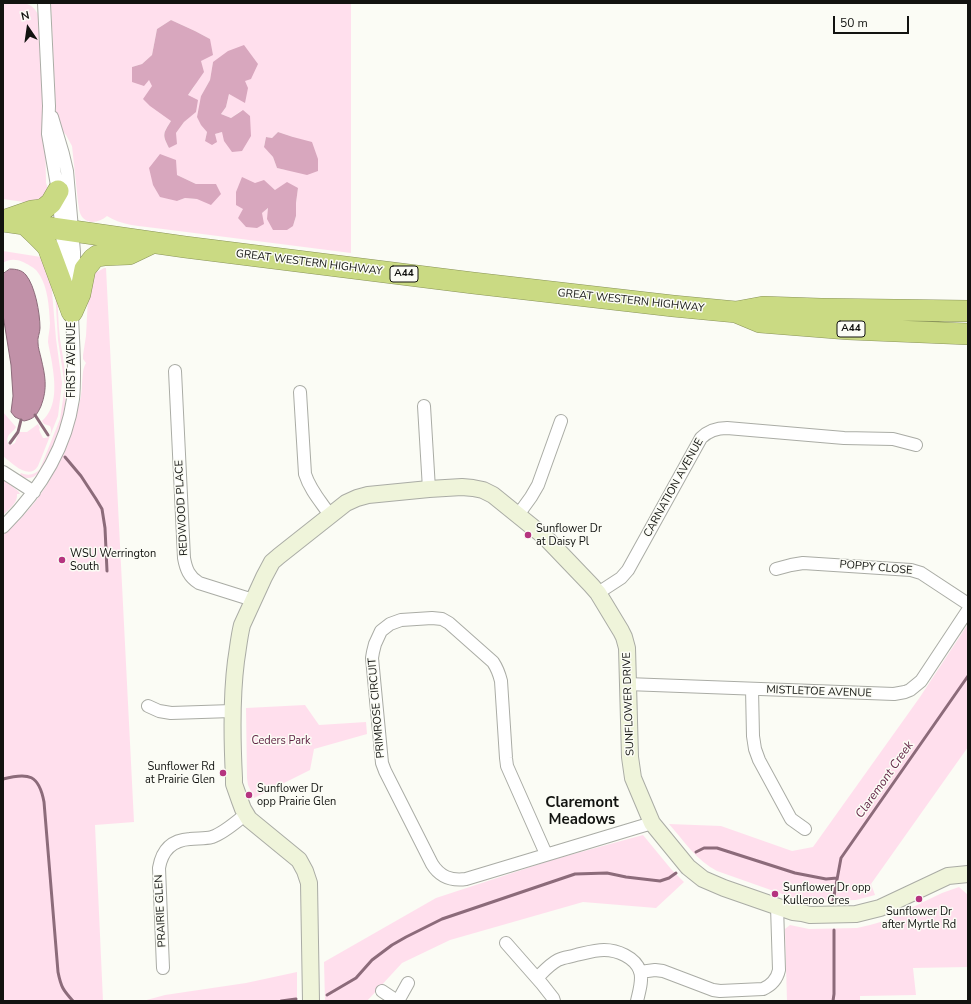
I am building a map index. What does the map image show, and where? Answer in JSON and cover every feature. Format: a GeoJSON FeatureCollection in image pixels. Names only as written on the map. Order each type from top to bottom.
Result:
{"type":"FeatureCollection","features":[{"type":"Feature","properties":{"kind":"highway"},"geometry":{"type":"LineString","coordinates":[[4,221],[45,208],[51,203],[58,191]]}},
{"type":"Feature","properties":{"kind":"highway","name":"GREAT WESTERN HIGHWAY"},"geometry":{"type":"LineString","coordinates":[[4,221],[152,243],[466,282],[736,312],[760,322],[848,329],[968,334]]}},
{"type":"Feature","properties":{"kind":"highway"},"geometry":{"type":"LineString","coordinates":[[25,224],[48,248],[72,312]]}},
{"type":"Feature","properties":{"kind":"highway"},"geometry":{"type":"LineString","coordinates":[[72,312],[80,294],[86,269],[93,259],[97,256],[104,255],[129,254],[152,243]]}},
{"type":"Feature","properties":{"kind":"highway","name":"GREAT WESTERN HIGHWAY"},"geometry":{"type":"LineString","coordinates":[[736,312],[763,307],[968,311]]}},
{"type":"Feature","properties":{"kind":"street","name":"FIRST AVENUE"},"geometry":{"type":"LineString","coordinates":[[3,527],[20,510],[34,492],[54,459],[67,426],[73,398],[74,373],[70,268],[74,258],[58,191],[48,134],[49,106],[44,3]]}},
{"type":"Feature","properties":{"kind":"street","name":"FIRST AVENUE"},"geometry":{"type":"LineString","coordinates":[[49,106],[64,154],[67,171],[67,231]]}},
{"type":"Feature","properties":{"kind":"street","name":"REDWOOD PLACE"},"geometry":{"type":"LineString","coordinates":[[175,371],[184,558],[187,569],[192,578],[199,583],[253,600]]}},
{"type":"Feature","properties":{"kind":"street"},"geometry":{"type":"LineString","coordinates":[[300,392],[305,474],[311,489],[330,515]]}},
{"type":"Feature","properties":{"kind":"street"},"geometry":{"type":"LineString","coordinates":[[424,406],[429,489]]}},
{"type":"Feature","properties":{"kind":"street"},"geometry":{"type":"LineString","coordinates":[[518,515],[538,485],[561,422]]}},
{"type":"Feature","properties":{"kind":"street","name":"CARNATION AVENUE"},"geometry":{"type":"LineString","coordinates":[[598,593],[621,578],[628,570],[701,438],[711,430],[727,428],[844,438],[893,439],[916,446]]}},
{"type":"Feature","properties":{"kind":"street"},"geometry":{"type":"LineString","coordinates":[[3,472],[34,492]]}},
{"type":"Feature","properties":{"kind":"street","name":"SUNFLOWER DRIVE"},"geometry":{"type":"LineString","coordinates":[[311,1001],[310,889],[308,880],[299,860],[253,822],[246,814],[234,784],[232,711],[234,680],[240,633],[244,618],[272,562],[346,503],[368,495],[462,487],[483,490],[493,495],[545,537],[598,593],[624,637],[627,653],[631,772],[652,823],[688,867],[696,874],[712,884],[793,912],[810,915],[856,914],[880,908],[948,876],[968,874]]}},
{"type":"Feature","properties":{"kind":"street","name":"POPPY CLOSE"},"geometry":{"type":"LineString","coordinates":[[776,569],[803,563],[908,569],[921,573],[968,604]]}},
{"type":"Feature","properties":{"kind":"street","name":"MISTLETOE AVENUE"},"geometry":{"type":"LineString","coordinates":[[628,684],[894,694],[905,692],[918,684],[924,677],[968,610]]}},
{"type":"Feature","properties":{"kind":"street","name":"PRIMROSE CIRCUIT"},"geometry":{"type":"LineString","coordinates":[[546,854],[507,766],[501,681],[499,671],[493,662],[445,620],[432,618],[401,620],[385,627],[375,644],[372,658],[382,763],[434,868],[440,874],[449,879],[461,880],[652,823]]}},
{"type":"Feature","properties":{"kind":"street"},"geometry":{"type":"LineString","coordinates":[[752,689],[753,736],[755,749],[759,760],[791,819],[805,829]]}},
{"type":"Feature","properties":{"kind":"street"},"geometry":{"type":"LineString","coordinates":[[148,706],[159,711],[171,713],[232,711]]}},
{"type":"Feature","properties":{"kind":"street","name":"PRAIRIE GLEN"},"geometry":{"type":"LineString","coordinates":[[163,968],[159,868],[160,859],[164,852],[174,843],[181,840],[211,837],[246,814]]}},
{"type":"Feature","properties":{"kind":"street"},"geometry":{"type":"LineString","coordinates":[[640,972],[655,970],[663,971],[739,996],[763,989],[776,979],[779,970],[777,906]]}},
{"type":"Feature","properties":{"kind":"street"},"geometry":{"type":"LineString","coordinates":[[506,943],[537,978],[554,1001]]}},
{"type":"Feature","properties":{"kind":"street"},"geometry":{"type":"LineString","coordinates":[[537,978],[558,960],[598,951],[612,951],[626,956],[637,964],[640,972],[640,987],[637,1001]]}},
{"type":"Feature","properties":{"kind":"street"},"geometry":{"type":"LineString","coordinates":[[382,991],[397,1001],[408,983]]}},
{"type":"Feature","properties":{"kind":"green space"},"geometry":{"type":"Polygon","coordinates":[[[3,3],[21,3],[31,6],[40,20],[46,183],[48,192],[46,200],[27,205],[24,202],[3,199],[3,3]]]}},
{"type":"Feature","properties":{"kind":"green space"},"geometry":{"type":"Polygon","coordinates":[[[51,3],[351,3],[351,253],[136,226],[112,219],[107,216],[95,222],[86,220],[82,216],[79,208],[72,146],[66,135],[59,127],[56,117],[51,3]],[[171,20],[157,29],[152,55],[142,64],[132,67],[149,79],[171,121],[164,134],[169,148],[176,133],[184,122],[196,111],[188,95],[194,87],[201,61],[210,39],[171,20]],[[213,62],[210,80],[201,96],[207,132],[205,141],[215,134],[222,132],[242,110],[231,118],[221,114],[226,107],[229,94],[245,102],[213,62]],[[278,132],[272,138],[266,137],[264,146],[273,157],[277,168],[286,170],[293,137],[278,132]],[[177,175],[177,201],[185,198],[198,199],[196,184],[177,175]],[[264,181],[238,218],[262,213],[268,208],[293,226],[296,216],[298,188],[275,190],[264,181]]]}},
{"type":"Feature","properties":{"kind":"green space"},"geometry":{"type":"Polygon","coordinates":[[[3,251],[41,257],[49,277],[52,291],[56,339],[62,383],[58,416],[38,466],[30,472],[20,469],[3,456],[3,412],[16,427],[8,436],[8,444],[11,445],[15,443],[20,432],[27,432],[38,424],[43,438],[50,435],[50,426],[44,424],[42,421],[51,409],[54,394],[53,370],[48,342],[50,323],[48,302],[43,282],[36,270],[18,260],[10,260],[3,263],[3,251]]]}},
{"type":"Feature","properties":{"kind":"green space","name":"WSU Werrington South"},"geometry":{"type":"Polygon","coordinates":[[[106,268],[134,822],[95,825],[103,1001],[3,1001],[3,535],[23,516],[42,492],[50,480],[69,439],[80,401],[83,371],[86,363],[83,359],[83,355],[86,336],[88,297],[94,269],[97,272],[106,268]]]}},
{"type":"Feature","properties":{"kind":"green space"},"geometry":{"type":"Polygon","coordinates":[[[57,287],[59,333],[66,382],[65,406],[59,431],[45,463],[38,474],[32,477],[24,478],[19,476],[21,473],[36,473],[40,469],[60,419],[65,386],[58,340],[55,290],[57,287]]]}},
{"type":"Feature","properties":{"kind":"green space"},"geometry":{"type":"Polygon","coordinates":[[[3,479],[20,494],[17,494],[15,503],[3,515],[3,479]]]}},
{"type":"Feature","properties":{"kind":"green space"},"geometry":{"type":"Polygon","coordinates":[[[968,624],[968,747],[871,884],[875,895],[856,900],[814,901],[796,899],[717,871],[710,867],[691,850],[669,824],[721,826],[792,851],[813,847],[920,697],[968,624]]]}},
{"type":"Feature","properties":{"kind":"green space","name":"Ceders Park"},"geometry":{"type":"Polygon","coordinates":[[[305,705],[319,725],[366,722],[367,734],[314,749],[310,770],[254,798],[248,785],[247,778],[246,708],[305,705]]]}},
{"type":"Feature","properties":{"kind":"green space"},"geometry":{"type":"Polygon","coordinates":[[[643,835],[671,869],[684,882],[656,908],[583,902],[450,940],[402,963],[367,1001],[325,1001],[324,962],[436,898],[555,859],[643,835]]]}},
{"type":"Feature","properties":{"kind":"green space"},"geometry":{"type":"Polygon","coordinates":[[[959,887],[968,895],[968,967],[913,968],[916,995],[860,996],[860,1001],[787,1001],[785,929],[790,925],[809,929],[857,928],[884,921],[942,893],[959,887]]]}},
{"type":"Feature","properties":{"kind":"green space"},"geometry":{"type":"Polygon","coordinates":[[[297,972],[297,1001],[143,1001],[165,995],[246,983],[297,972]]]}},
{"type":"Feature","properties":{"kind":"shaded area"},"geometry":{"type":"Polygon","coordinates":[[[171,20],[210,39],[213,55],[201,61],[204,72],[188,95],[198,100],[196,112],[184,122],[176,133],[177,144],[169,148],[164,134],[171,121],[143,99],[152,86],[149,80],[144,86],[132,82],[132,67],[142,64],[152,55],[157,29],[171,20]]]}},
{"type":"Feature","properties":{"kind":"shaded area"},"geometry":{"type":"Polygon","coordinates":[[[244,45],[258,64],[251,79],[245,81],[248,88],[245,103],[229,94],[226,107],[221,114],[231,118],[243,110],[250,116],[251,136],[242,151],[232,152],[224,141],[222,132],[215,134],[217,142],[212,145],[205,141],[207,132],[197,117],[201,96],[210,80],[213,62],[228,51],[244,45]]]}},
{"type":"Feature","properties":{"kind":"shaded area"},"geometry":{"type":"Polygon","coordinates":[[[278,132],[312,142],[318,159],[318,171],[307,175],[277,168],[273,157],[264,147],[266,137],[272,138],[278,132]]]}},
{"type":"Feature","properties":{"kind":"shaded area"},"geometry":{"type":"Polygon","coordinates":[[[160,154],[176,160],[177,175],[196,184],[216,184],[221,194],[211,205],[197,199],[185,198],[177,201],[160,197],[153,185],[149,168],[160,154]]]}},
{"type":"Feature","properties":{"kind":"shaded area"},"geometry":{"type":"Polygon","coordinates":[[[242,177],[255,183],[264,180],[275,190],[287,182],[298,188],[296,216],[293,226],[287,230],[273,230],[267,219],[268,208],[262,213],[264,224],[257,228],[246,227],[238,218],[243,209],[236,205],[236,192],[242,177]]]}},
{"type":"Feature","properties":{"kind":"shaded area"},"geometry":{"type":"Polygon","coordinates":[[[10,269],[23,272],[32,286],[38,308],[40,330],[38,341],[45,376],[45,393],[41,406],[33,418],[24,421],[15,417],[11,412],[13,396],[11,365],[3,315],[3,274],[10,269]]]}},
{"type":"Feature","properties":{"kind":"waterway"},"geometry":{"type":"LineString","coordinates":[[35,415],[48,435]]}},
{"type":"Feature","properties":{"kind":"waterway"},"geometry":{"type":"LineString","coordinates":[[10,443],[18,432],[21,420]]}},
{"type":"Feature","properties":{"kind":"waterway"},"geometry":{"type":"LineString","coordinates":[[65,457],[81,476],[102,509],[105,528],[107,571]]}},
{"type":"Feature","properties":{"kind":"waterway","name":"Claremont Creek"},"geometry":{"type":"LineString","coordinates":[[833,901],[841,858],[968,676]]}},
{"type":"Feature","properties":{"kind":"waterway"},"geometry":{"type":"LineString","coordinates":[[3,779],[26,776],[36,781],[42,793],[58,972],[63,988],[73,1001]]}},
{"type":"Feature","properties":{"kind":"waterway"},"geometry":{"type":"LineString","coordinates":[[696,852],[704,848],[717,848],[795,873],[826,879],[837,878]]}},
{"type":"Feature","properties":{"kind":"waterway"},"geometry":{"type":"LineString","coordinates":[[327,995],[356,978],[372,960],[392,945],[442,919],[575,874],[607,873],[660,881],[669,878],[676,873]]}},
{"type":"Feature","properties":{"kind":"waterway","name":"Claremont Creek"},"geometry":{"type":"LineString","coordinates":[[833,1001],[834,930]]}},
{"type":"Feature","properties":{"kind":"waterway"},"geometry":{"type":"LineString","coordinates":[[281,1001],[296,999]]}},
{"type":"Feature","properties":{"kind":"place","name":"Sunflower Dr at Daisy Pl"},"geometry":{"type":"Point","coordinates":[528,535]}},
{"type":"Feature","properties":{"kind":"place","name":"WSU Werrington South"},"geometry":{"type":"Point","coordinates":[62,560]}},
{"type":"Feature","properties":{"kind":"place","name":"Sunflower Rd at Prairie Glen"},"geometry":{"type":"Point","coordinates":[223,773]}},
{"type":"Feature","properties":{"kind":"place","name":"Sunflower Dr opp Prairie Glen"},"geometry":{"type":"Point","coordinates":[249,795]}},
{"type":"Feature","properties":{"kind":"place","name":"Sunflower Dr opp Kulleroo Cres"},"geometry":{"type":"Point","coordinates":[775,894]}},
{"type":"Feature","properties":{"kind":"place","name":"Sunflower Dr after Myrtle Rd"},"geometry":{"type":"Point","coordinates":[919,899]}},
{"type":"Feature","properties":{"kind":"district","name":"Claremont Meadows"},"geometry":{"type":"Point","coordinates":[582,812]}}]}
